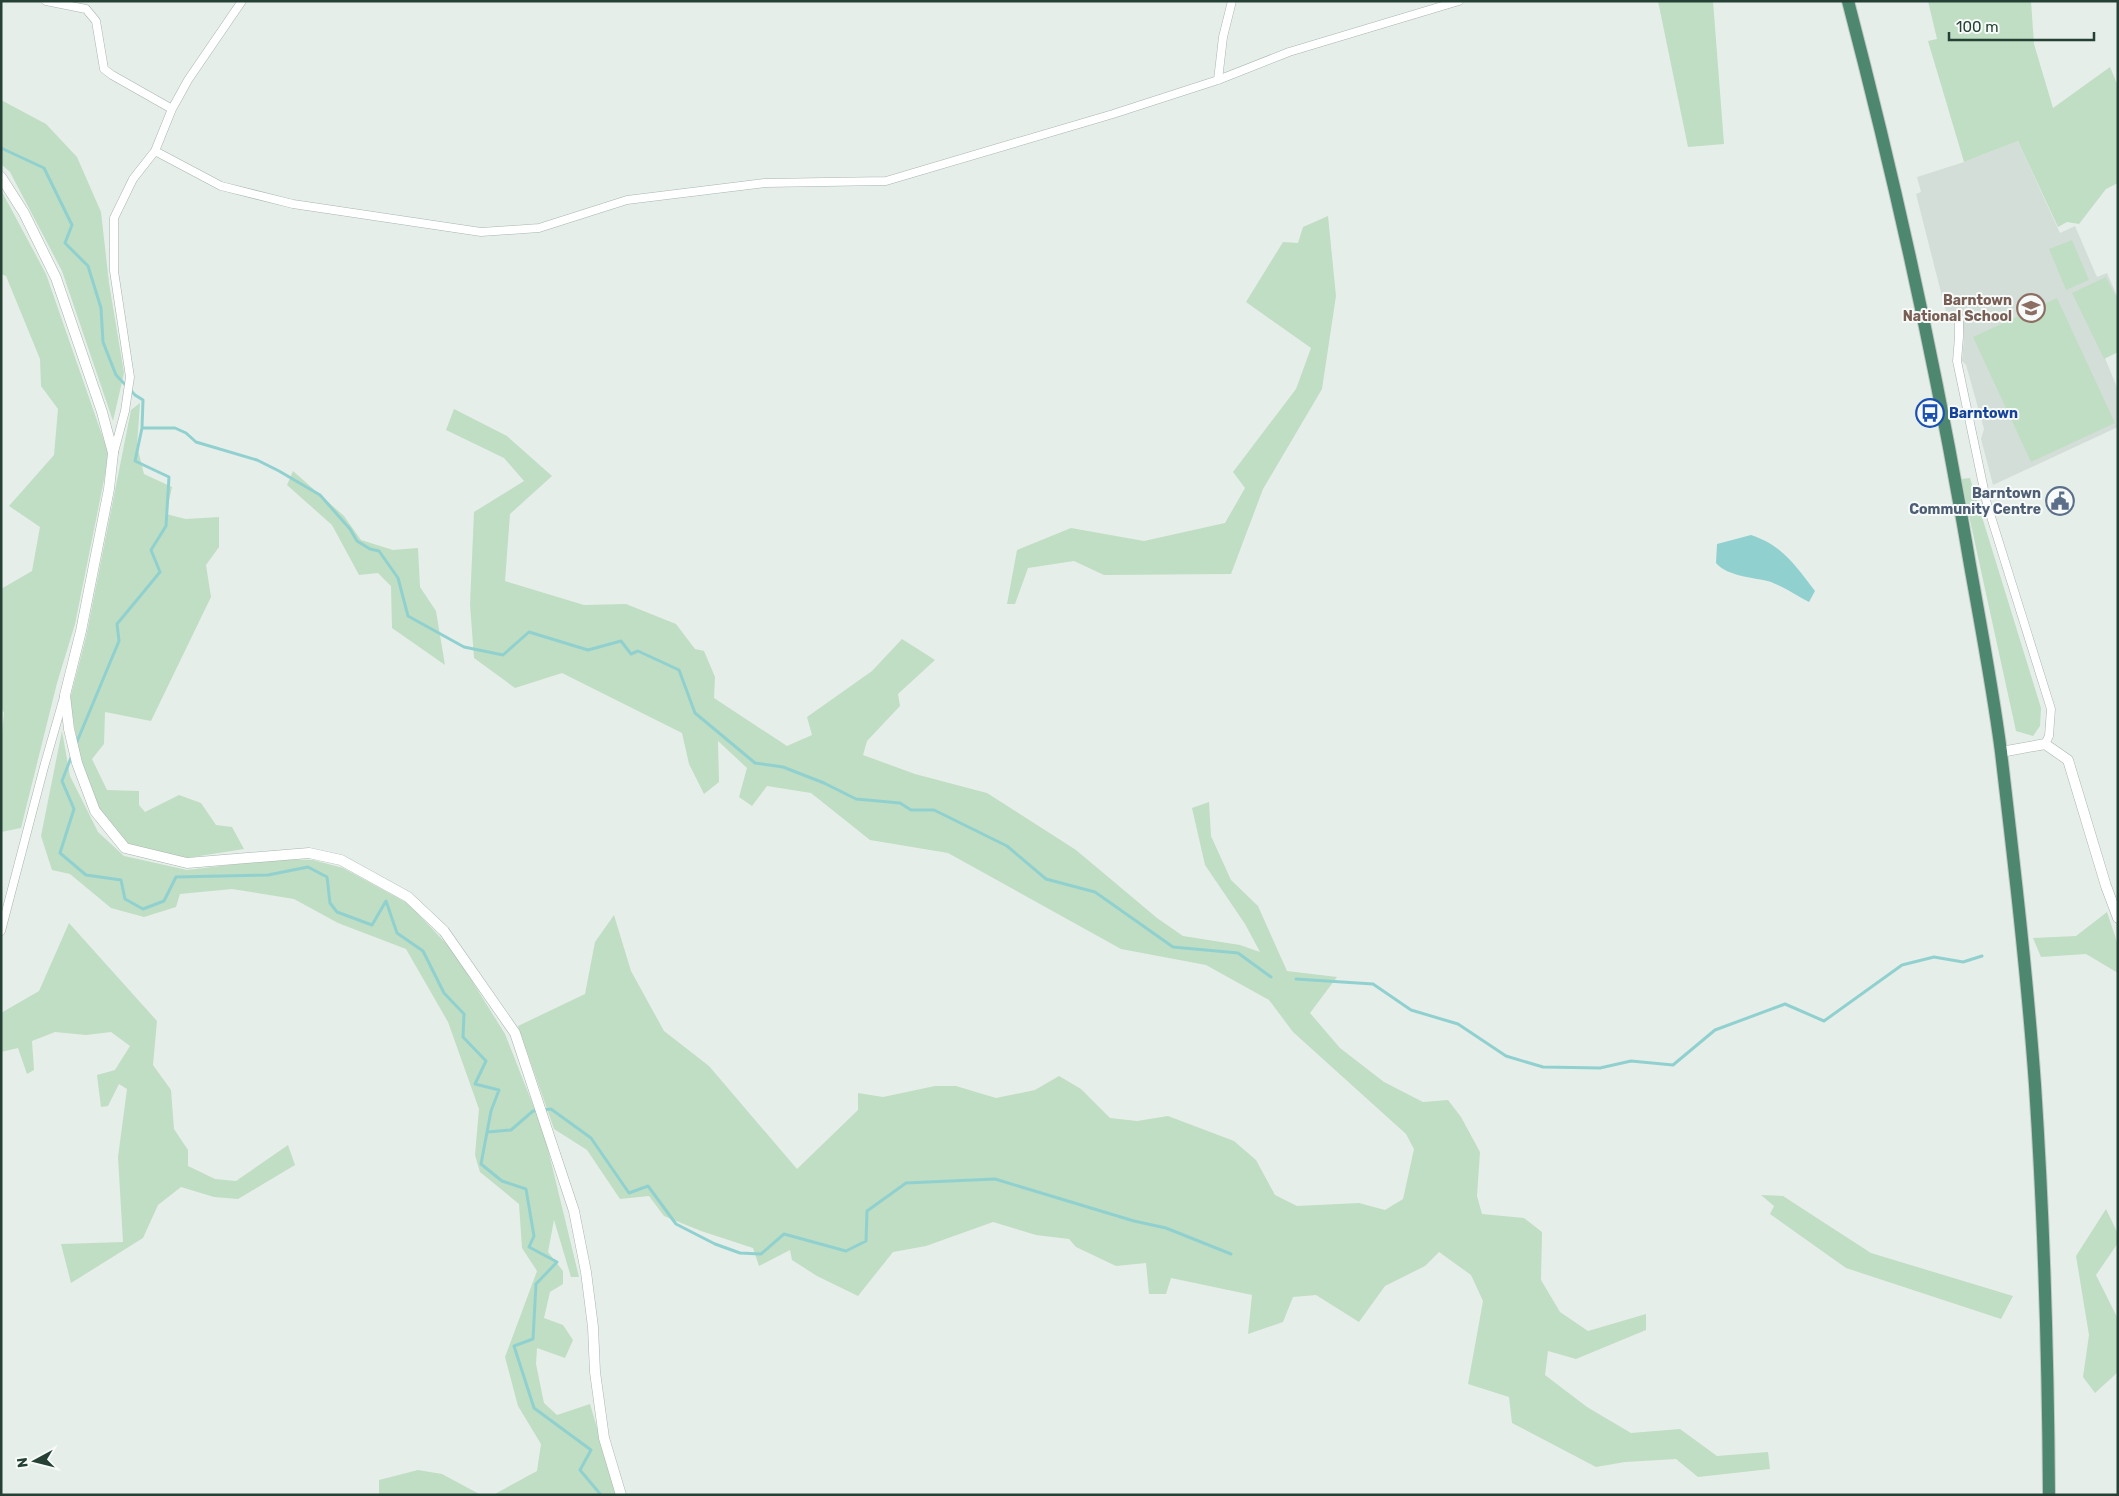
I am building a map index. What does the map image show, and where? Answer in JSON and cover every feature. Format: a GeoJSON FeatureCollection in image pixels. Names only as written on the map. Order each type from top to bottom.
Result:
{"type":"FeatureCollection","features":[{"type":"Feature","properties":{"kind":"highway"},"geometry":{"type":"LineString","coordinates":[[1848,1],[1886,153],[1951,449],[2001,752],[2017,889],[2035,1083],[2044,1272],[2049,1495]]}},
{"type":"Feature","properties":{"kind":"street"},"geometry":{"type":"LineString","coordinates":[[46,1],[86,9],[96,21],[104,69],[172,109]]}},
{"type":"Feature","properties":{"kind":"street"},"geometry":{"type":"LineString","coordinates":[[1,931],[81,631],[110,489],[113,453],[125,411],[130,377],[114,271],[114,218],[133,179],[155,151],[172,109],[188,80],[242,1]]}},
{"type":"Feature","properties":{"kind":"street"},"geometry":{"type":"LineString","coordinates":[[1218,80],[1223,37],[1232,1]]}},
{"type":"Feature","properties":{"kind":"street"},"geometry":{"type":"LineString","coordinates":[[155,151],[221,186],[284,202],[472,231],[539,228],[618,202],[636,199],[765,183],[886,181],[1113,114],[1218,80],[1289,52],[1460,1]]}},
{"type":"Feature","properties":{"kind":"street"},"geometry":{"type":"LineString","coordinates":[[1,177],[24,213],[56,278],[102,412],[113,453]]}},
{"type":"Feature","properties":{"kind":"street"},"geometry":{"type":"LineString","coordinates":[[1958,318],[1957,361],[1987,504],[2051,709],[2049,736],[2046,744]]}},
{"type":"Feature","properties":{"kind":"street"},"geometry":{"type":"LineString","coordinates":[[65,695],[69,729],[77,763],[95,811],[124,848],[187,862],[309,853],[341,860],[408,897],[444,931],[516,1032],[574,1211],[591,1308],[595,1372],[604,1438],[621,1495]]}},
{"type":"Feature","properties":{"kind":"street"},"geometry":{"type":"LineString","coordinates":[[2001,752],[2046,744],[2068,760],[2103,876],[2118,918]]}},
{"type":"Feature","properties":{"kind":"shaded area","name":"Barntown National School"},"geometry":{"type":"Polygon","coordinates":[[[2018,141],[2060,233],[2075,226],[2097,277],[2107,273],[2118,298],[2118,352],[2105,358],[2118,390],[2118,427],[1993,485],[1981,439],[1984,429],[1966,365],[1962,361],[1964,336],[1962,318],[1948,320],[1916,194],[1921,192],[1917,177],[1964,162],[2018,141]]]}},
{"type":"Feature","properties":{"kind":"green space"},"geometry":{"type":"Polygon","coordinates":[[[1658,1],[1713,1],[1724,144],[1688,147],[1658,1]]]}},
{"type":"Feature","properties":{"kind":"green space"},"geometry":{"type":"Polygon","coordinates":[[[1928,1],[2031,1],[2034,44],[2053,108],[2110,67],[2118,86],[2118,183],[2106,189],[2079,224],[2067,222],[2058,227],[2018,141],[1964,162],[1928,41],[1937,39],[1928,1]]]}},
{"type":"Feature","properties":{"kind":"green space"},"geometry":{"type":"Polygon","coordinates":[[[1,100],[46,124],[77,157],[101,212],[109,283],[124,373],[113,421],[62,271],[10,172],[1,164],[1,100]]]}},
{"type":"Feature","properties":{"kind":"green space"},"geometry":{"type":"Polygon","coordinates":[[[1,190],[46,274],[109,455],[75,624],[57,683],[21,828],[1,832],[1,741],[4,713],[1,707],[1,589],[32,571],[40,527],[9,506],[54,455],[58,409],[41,386],[40,359],[6,276],[1,274],[1,190]]]}},
{"type":"Feature","properties":{"kind":"green space"},"geometry":{"type":"Polygon","coordinates":[[[1328,216],[1336,296],[1322,389],[1263,489],[1231,574],[1104,575],[1074,561],[1028,568],[1015,604],[1007,604],[1017,550],[1071,528],[1144,541],[1225,523],[1245,488],[1233,472],[1296,389],[1311,348],[1246,302],[1283,242],[1298,243],[1303,227],[1328,216]]]}},
{"type":"Feature","properties":{"kind":"green space"},"geometry":{"type":"Polygon","coordinates":[[[2072,240],[2089,280],[2066,290],[2049,249],[2072,240]]]}},
{"type":"Feature","properties":{"kind":"green space"},"geometry":{"type":"Polygon","coordinates":[[[2106,277],[2118,300],[2118,352],[2104,359],[2072,293],[2106,277]]]}},
{"type":"Feature","properties":{"kind":"green space"},"geometry":{"type":"Polygon","coordinates":[[[2057,298],[2115,423],[2031,462],[1973,337],[2057,298]]]}},
{"type":"Feature","properties":{"kind":"green space"},"geometry":{"type":"Polygon","coordinates":[[[140,403],[137,446],[144,474],[172,487],[166,514],[186,519],[219,517],[219,547],[206,565],[211,597],[151,721],[105,712],[104,744],[92,759],[107,790],[139,791],[139,805],[145,812],[179,795],[201,803],[216,825],[232,827],[244,849],[187,858],[129,845],[99,810],[80,761],[70,699],[86,637],[131,410],[140,403]]]}},
{"type":"Feature","properties":{"kind":"green space"},"geometry":{"type":"Polygon","coordinates":[[[454,409],[507,436],[552,476],[510,514],[505,581],[584,605],[626,604],[676,624],[695,649],[704,651],[715,677],[714,698],[787,746],[812,735],[807,717],[872,671],[902,639],[935,660],[898,694],[900,706],[867,741],[863,755],[915,774],[987,793],[1076,850],[1157,918],[1183,936],[1240,945],[1260,952],[1245,924],[1205,865],[1192,808],[1209,802],[1211,836],[1231,880],[1258,906],[1287,971],[1337,977],[1310,1013],[1340,1048],[1384,1082],[1423,1102],[1448,1100],[1461,1117],[1480,1152],[1477,1196],[1482,1214],[1524,1218],[1542,1232],[1541,1280],[1560,1312],[1588,1331],[1646,1314],[1646,1330],[1576,1359],[1548,1351],[1545,1375],[1587,1407],[1631,1433],[1680,1429],[1717,1456],[1768,1452],[1770,1469],[1698,1477],[1676,1459],[1625,1462],[1596,1467],[1512,1423],[1509,1397],[1468,1384],[1483,1301],[1471,1275],[1439,1252],[1425,1266],[1385,1286],[1359,1322],[1316,1295],[1293,1297],[1283,1322],[1248,1334],[1252,1295],[1171,1278],[1166,1294],[1149,1294],[1146,1263],[1116,1266],[1076,1247],[1069,1239],[1036,1235],[993,1222],[926,1246],[893,1252],[858,1296],[817,1276],[792,1260],[790,1250],[759,1266],[753,1248],[701,1231],[664,1216],[649,1196],[620,1199],[587,1150],[554,1129],[518,1026],[585,994],[595,942],[614,915],[631,971],[664,1031],[709,1066],[797,1169],[858,1110],[858,1093],[883,1097],[935,1086],[956,1086],[996,1098],[1035,1090],[1059,1076],[1081,1089],[1110,1118],[1137,1121],[1168,1116],[1234,1141],[1256,1160],[1275,1195],[1297,1206],[1359,1203],[1385,1210],[1403,1199],[1414,1149],[1406,1134],[1293,1032],[1269,1000],[1206,965],[1121,949],[948,853],[870,840],[811,793],[767,786],[752,806],[739,797],[747,768],[718,741],[719,782],[704,794],[689,764],[682,733],[562,673],[515,688],[474,658],[470,604],[474,512],[524,481],[504,458],[446,430],[454,409]]]}},
{"type":"Feature","properties":{"kind":"green space"},"geometry":{"type":"Polygon","coordinates":[[[293,471],[344,516],[361,540],[393,550],[418,548],[420,587],[436,611],[445,665],[392,628],[391,586],[378,573],[359,575],[332,525],[287,485],[293,471]]]}},
{"type":"Feature","properties":{"kind":"green space"},"geometry":{"type":"Polygon","coordinates":[[[1970,478],[2041,708],[2040,726],[2033,736],[2016,731],[1961,479],[1970,478]]]}},
{"type":"Feature","properties":{"kind":"green space"},"geometry":{"type":"Polygon","coordinates":[[[62,731],[70,776],[98,832],[124,856],[187,870],[279,859],[313,860],[343,868],[409,904],[454,952],[505,1034],[544,1133],[579,1277],[571,1277],[554,1220],[548,1252],[563,1271],[563,1284],[550,1292],[544,1318],[563,1325],[573,1340],[565,1358],[537,1348],[536,1364],[544,1403],[557,1415],[590,1404],[617,1495],[493,1495],[537,1471],[541,1444],[518,1406],[505,1357],[537,1271],[522,1248],[519,1204],[480,1172],[475,1155],[479,1109],[448,1022],[406,949],[338,923],[294,899],[232,889],[180,894],[176,907],[144,917],[111,908],[70,874],[52,870],[41,836],[62,731]]]}},
{"type":"Feature","properties":{"kind":"green space"},"geometry":{"type":"Polygon","coordinates":[[[2107,912],[2118,945],[2118,973],[2086,954],[2041,957],[2033,938],[2076,936],[2107,912]]]}},
{"type":"Feature","properties":{"kind":"green space"},"geometry":{"type":"Polygon","coordinates":[[[69,923],[157,1021],[153,1065],[171,1090],[174,1129],[188,1150],[188,1166],[215,1179],[236,1181],[288,1145],[295,1165],[238,1199],[214,1197],[181,1187],[158,1205],[143,1238],[71,1283],[61,1244],[123,1242],[118,1157],[127,1089],[119,1084],[108,1106],[101,1107],[97,1075],[115,1070],[130,1046],[111,1032],[86,1035],[55,1032],[32,1041],[34,1070],[27,1074],[18,1048],[1,1052],[1,1013],[39,991],[69,923]]]}},
{"type":"Feature","properties":{"kind":"green space"},"geometry":{"type":"Polygon","coordinates":[[[1761,1195],[1783,1196],[1871,1253],[2013,1296],[2001,1319],[1846,1268],[1770,1214],[1774,1206],[1761,1195]]]}},
{"type":"Feature","properties":{"kind":"green space"},"geometry":{"type":"Polygon","coordinates":[[[2106,1209],[2118,1234],[2118,1243],[2096,1275],[2118,1319],[2118,1372],[2095,1393],[2083,1377],[2089,1335],[2076,1256],[2106,1209]]]}},
{"type":"Feature","properties":{"kind":"green space"},"geometry":{"type":"Polygon","coordinates":[[[418,1470],[442,1474],[481,1495],[379,1495],[379,1480],[418,1470]]]}},
{"type":"Feature","properties":{"kind":"water"},"geometry":{"type":"Polygon","coordinates":[[[1751,535],[1762,539],[1780,550],[1794,564],[1815,591],[1809,602],[1781,586],[1734,574],[1721,568],[1716,563],[1717,544],[1751,535]]]}},
{"type":"Feature","properties":{"kind":"waterway"},"geometry":{"type":"LineString","coordinates":[[1,148],[44,168],[72,225],[65,243],[88,266],[101,308],[103,342],[116,375],[135,395],[143,400],[142,428],[135,461],[169,477],[166,526],[151,550],[160,572],[117,624],[119,641],[76,744]]}},
{"type":"Feature","properties":{"kind":"waterway"},"geometry":{"type":"LineString","coordinates":[[142,428],[175,428],[186,433],[196,442],[257,460],[320,495],[350,529],[357,541],[370,549],[379,551],[398,578],[408,616],[464,647],[503,655],[529,632],[588,650],[621,641],[631,654],[638,651],[679,670],[695,713],[755,763],[783,767],[824,783],[856,799],[900,803],[911,810],[934,810],[1007,846],[1046,879],[1095,892],[1173,947],[1238,953],[1271,977]]}},
{"type":"Feature","properties":{"kind":"waterway"},"geometry":{"type":"LineString","coordinates":[[72,755],[62,781],[74,809],[60,853],[86,875],[121,880],[125,899],[143,909],[164,901],[176,877],[268,875],[308,867],[327,877],[330,903],[337,912],[372,925],[386,901],[397,933],[423,951],[444,993],[464,1014],[463,1037],[486,1061],[475,1084],[499,1090],[491,1111],[481,1164],[502,1181],[526,1189],[534,1236],[529,1247],[557,1262],[536,1284],[533,1339],[514,1346],[534,1408],[591,1450],[580,1470],[601,1495]]}},
{"type":"Feature","properties":{"kind":"waterway"},"geometry":{"type":"LineString","coordinates":[[1296,979],[1373,984],[1411,1010],[1458,1024],[1506,1056],[1543,1067],[1600,1068],[1631,1061],[1673,1065],[1715,1030],[1785,1004],[1824,1021],[1902,965],[1934,957],[1963,962],[1982,956]]}},
{"type":"Feature","properties":{"kind":"waterway"},"geometry":{"type":"LineString","coordinates":[[488,1132],[511,1130],[533,1111],[551,1109],[591,1138],[629,1193],[648,1186],[676,1224],[715,1244],[740,1253],[761,1254],[784,1234],[846,1251],[866,1241],[867,1211],[906,1183],[995,1179],[1134,1221],[1166,1228],[1231,1254]]}},
{"type":"Feature","properties":{"kind":"place","name":"Barntown National School"},"geometry":{"type":"Point","coordinates":[2031,308]}},
{"type":"Feature","properties":{"kind":"place","name":"Barntown"},"geometry":{"type":"Point","coordinates":[1930,413]}},
{"type":"Feature","properties":{"kind":"place","name":"Barntown Community Centre"},"geometry":{"type":"Point","coordinates":[2060,501]}}]}
